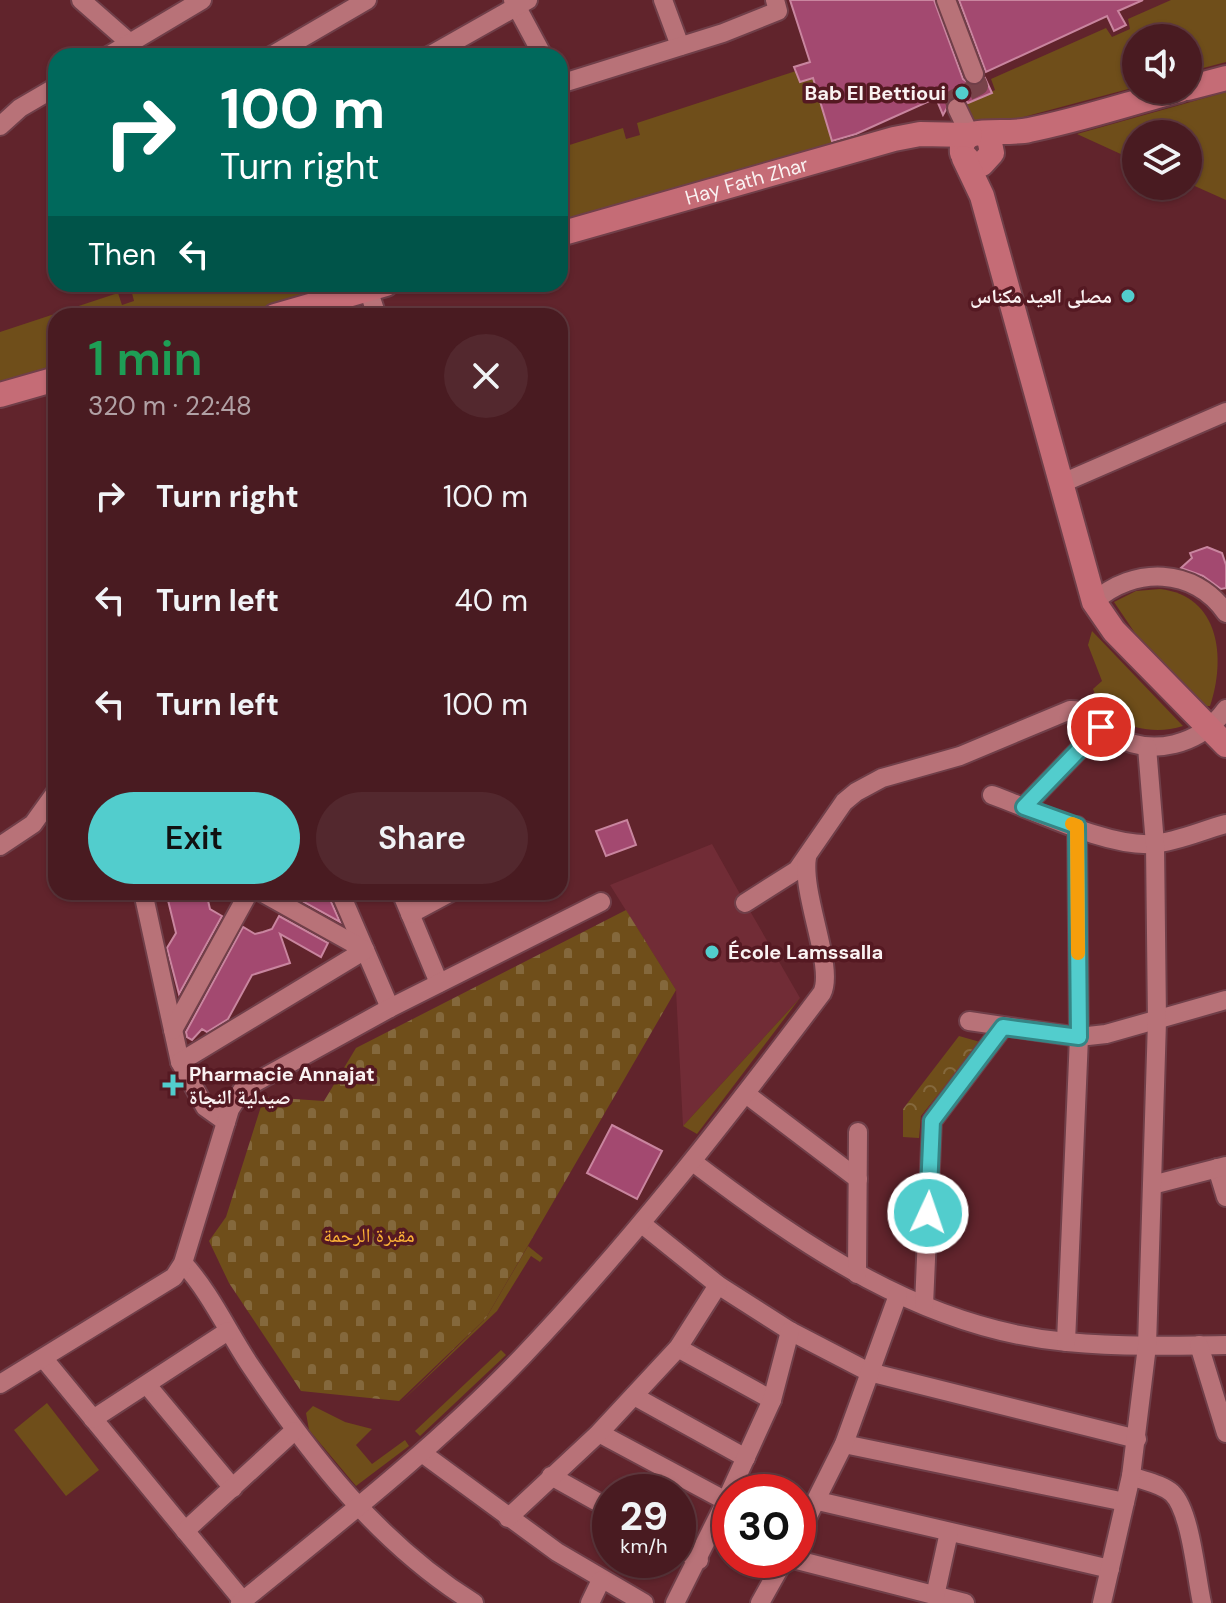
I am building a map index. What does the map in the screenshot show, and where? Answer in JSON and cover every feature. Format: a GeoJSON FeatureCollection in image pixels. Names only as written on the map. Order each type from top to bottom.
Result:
{"type":"FeatureCollection","features":[{"type":"Feature","properties":{"kind":"street"},"geometry":{"type":"LineString","coordinates":[[81,0],[130,43]]}},
{"type":"Feature","properties":{"kind":"street"},"geometry":{"type":"LineString","coordinates":[[122,48],[202,0]]}},
{"type":"Feature","properties":{"kind":"street"},"geometry":{"type":"LineString","coordinates":[[285,48],[367,0]]}},
{"type":"Feature","properties":{"kind":"street"},"geometry":{"type":"LineString","coordinates":[[663,0],[680,46]]}},
{"type":"Feature","properties":{"kind":"street"},"geometry":{"type":"LineString","coordinates":[[568,81],[778,11],[775,0]]}},
{"type":"Feature","properties":{"kind":"street"},"geometry":{"type":"LineString","coordinates":[[946,0],[972,70]]}},
{"type":"Feature","properties":{"kind":"street"},"geometry":{"type":"LineString","coordinates":[[442,48],[519,2],[539,48]]}},
{"type":"Feature","properties":{"kind":"street"},"geometry":{"type":"LineString","coordinates":[[1202,84],[1226,78]]}},
{"type":"Feature","properties":{"kind":"street"},"geometry":{"type":"LineString","coordinates":[[0,126],[20,108],[48,92]]}},
{"type":"Feature","properties":{"kind":"street"},"geometry":{"type":"LineString","coordinates":[[969,146],[1128,104]]}},
{"type":"Feature","properties":{"kind":"street"},"geometry":{"type":"LineString","coordinates":[[957,108],[1094,602],[1114,631],[1217,737]]}},
{"type":"Feature","properties":{"kind":"street"},"geometry":{"type":"LineString","coordinates":[[991,156],[1008,140],[1030,130]]}},
{"type":"Feature","properties":{"kind":"street","name":"Hay Fath Zhar"},"geometry":{"type":"LineString","coordinates":[[568,232],[881,142],[933,135],[952,144],[969,146]]}},
{"type":"Feature","properties":{"kind":"street"},"geometry":{"type":"LineString","coordinates":[[969,146],[991,143],[982,196]]}},
{"type":"Feature","properties":{"kind":"street"},"geometry":{"type":"LineString","coordinates":[[303,308],[359,292]]}},
{"type":"Feature","properties":{"kind":"street"},"geometry":{"type":"LineString","coordinates":[[0,395],[48,381]]}},
{"type":"Feature","properties":{"kind":"street"},"geometry":{"type":"LineString","coordinates":[[1060,484],[1226,412]]}},
{"type":"Feature","properties":{"kind":"street"},"geometry":{"type":"LineString","coordinates":[[1094,602],[1129,580],[1168,576],[1204,591],[1226,613]]}},
{"type":"Feature","properties":{"kind":"street"},"geometry":{"type":"LineString","coordinates":[[1217,737],[1226,709]]}},
{"type":"Feature","properties":{"kind":"street"},"geometry":{"type":"LineString","coordinates":[[745,903],[785,879],[807,857],[844,802],[882,778],[960,756],[1070,710],[1085,713],[1121,740],[1147,747],[1217,737]]}},
{"type":"Feature","properties":{"kind":"street"},"geometry":{"type":"LineString","coordinates":[[1024,807],[1101,727]]}},
{"type":"Feature","properties":{"kind":"street"},"geometry":{"type":"LineString","coordinates":[[1102,1603],[1131,1476],[1147,1346],[1157,1021],[1155,844],[1147,747]]}},
{"type":"Feature","properties":{"kind":"street"},"geometry":{"type":"LineString","coordinates":[[992,795],[1134,843],[1155,844],[1226,824]]}},
{"type":"Feature","properties":{"kind":"street"},"geometry":{"type":"LineString","coordinates":[[0,846],[33,824],[48,803]]}},
{"type":"Feature","properties":{"kind":"street"},"geometry":{"type":"LineString","coordinates":[[1066,1342],[1079,1037],[1077,826]]}},
{"type":"Feature","properties":{"kind":"street"},"geometry":{"type":"LineString","coordinates":[[44,1359],[241,1602],[422,1453],[521,1358],[642,1224],[746,1094],[826,986],[806,882],[807,857]]}},
{"type":"Feature","properties":{"kind":"street"},"geometry":{"type":"LineString","coordinates":[[145,900],[180,1062],[205,1107],[226,1122]]}},
{"type":"Feature","properties":{"kind":"street"},"geometry":{"type":"LineString","coordinates":[[173,1030],[245,900]]}},
{"type":"Feature","properties":{"kind":"street"},"geometry":{"type":"LineString","coordinates":[[275,900],[365,950]]}},
{"type":"Feature","properties":{"kind":"street"},"geometry":{"type":"LineString","coordinates":[[343,900],[390,1008]]}},
{"type":"Feature","properties":{"kind":"street"},"geometry":{"type":"LineString","coordinates":[[404,900],[439,983]]}},
{"type":"Feature","properties":{"kind":"street"},"geometry":{"type":"LineString","coordinates":[[410,914],[436,900]]}},
{"type":"Feature","properties":{"kind":"street"},"geometry":{"type":"LineString","coordinates":[[0,1384],[162,1287],[183,1263],[226,1122],[243,1089],[390,1008],[601,902]]}},
{"type":"Feature","properties":{"kind":"street"},"geometry":{"type":"LineString","coordinates":[[180,1062],[365,950]]}},
{"type":"Feature","properties":{"kind":"street"},"geometry":{"type":"LineString","coordinates":[[969,1021],[1079,1037],[1157,1021],[1226,1000]]}},
{"type":"Feature","properties":{"kind":"street"},"geometry":{"type":"LineString","coordinates":[[924,1305],[932,1121],[1003,1027]]}},
{"type":"Feature","properties":{"kind":"street"},"geometry":{"type":"LineString","coordinates":[[746,1094],[858,1179]]}},
{"type":"Feature","properties":{"kind":"street"},"geometry":{"type":"LineString","coordinates":[[857,1274],[858,1132]]}},
{"type":"Feature","properties":{"kind":"street"},"geometry":{"type":"LineString","coordinates":[[693,1162],[769,1220],[857,1274],[898,1295],[999,1331],[1066,1342],[1147,1346],[1226,1345]]}},
{"type":"Feature","properties":{"kind":"street"},"geometry":{"type":"LineString","coordinates":[[1152,1185],[1221,1167],[1226,1197]]}},
{"type":"Feature","properties":{"kind":"street"},"geometry":{"type":"LineString","coordinates":[[642,1224],[718,1285],[790,1331],[869,1372],[1137,1439]]}},
{"type":"Feature","properties":{"kind":"street"},"geometry":{"type":"LineString","coordinates":[[183,1263],[294,1431],[357,1506],[418,1562],[474,1603]]}},
{"type":"Feature","properties":{"kind":"street"},"geometry":{"type":"LineString","coordinates":[[508,1518],[599,1433],[678,1348],[718,1285]]}},
{"type":"Feature","properties":{"kind":"street"},"geometry":{"type":"LineString","coordinates":[[816,1504],[844,1444],[898,1295]]}},
{"type":"Feature","properties":{"kind":"street"},"geometry":{"type":"LineString","coordinates":[[93,1419],[228,1331]]}},
{"type":"Feature","properties":{"kind":"street"},"geometry":{"type":"LineString","coordinates":[[739,1474],[772,1400],[790,1331]]}},
{"type":"Feature","properties":{"kind":"street"},"geometry":{"type":"LineString","coordinates":[[1199,1345],[1226,1433]]}},
{"type":"Feature","properties":{"kind":"street"},"geometry":{"type":"LineString","coordinates":[[678,1348],[772,1400]]}},
{"type":"Feature","properties":{"kind":"street"},"geometry":{"type":"LineString","coordinates":[[147,1385],[233,1488]]}},
{"type":"Feature","properties":{"kind":"street"},"geometry":{"type":"LineString","coordinates":[[634,1396],[746,1458]]}},
{"type":"Feature","properties":{"kind":"street"},"geometry":{"type":"LineString","coordinates":[[185,1531],[294,1431]]}},
{"type":"Feature","properties":{"kind":"street"},"geometry":{"type":"LineString","coordinates":[[599,1433],[712,1487]]}},
{"type":"Feature","properties":{"kind":"street"},"geometry":{"type":"LineString","coordinates":[[844,1444],[1125,1502]]}},
{"type":"Feature","properties":{"kind":"street"},"geometry":{"type":"LineString","coordinates":[[422,1453],[508,1518],[601,1580],[644,1603]]}},
{"type":"Feature","properties":{"kind":"street"},"geometry":{"type":"LineString","coordinates":[[551,1476],[592,1499]]}},
{"type":"Feature","properties":{"kind":"street"},"geometry":{"type":"LineString","coordinates":[[1131,1476],[1169,1490],[1176,1497],[1185,1518],[1202,1603]]}},
{"type":"Feature","properties":{"kind":"street"},"geometry":{"type":"LineString","coordinates":[[818,1501],[1110,1569]]}},
{"type":"Feature","properties":{"kind":"street"},"geometry":{"type":"LineString","coordinates":[[675,1603],[712,1532]]}},
{"type":"Feature","properties":{"kind":"street"},"geometry":{"type":"LineString","coordinates":[[935,1596],[949,1532]]}},
{"type":"Feature","properties":{"kind":"street"},"geometry":{"type":"LineString","coordinates":[[816,1565],[965,1603]]}},
{"type":"Feature","properties":{"kind":"street"},"geometry":{"type":"LineString","coordinates":[[760,1603],[774,1578]]}},
{"type":"Feature","properties":{"kind":"street"},"geometry":{"type":"LineString","coordinates":[[590,1603],[601,1580]]}},
{"type":"Feature","properties":{"kind":"shaded area","name":"École Lamssalla"},"geometry":{"type":"Polygon","coordinates":[[[712,844],[740,894],[737,896],[746,913],[750,911],[800,998],[683,1126],[676,990],[610,885],[712,844]]]}},
{"type":"Feature","properties":{"kind":"green space"},"geometry":{"type":"Polygon","coordinates":[[[1171,0],[1226,0],[1226,62],[1202,68],[1202,24],[1129,24],[1128,19],[1171,0]]]}},
{"type":"Feature","properties":{"kind":"green space"},"geometry":{"type":"Polygon","coordinates":[[[1106,28],[1112,37],[1122,33],[1122,91],[1005,122],[982,119],[968,122],[962,106],[995,90],[991,79],[1106,28]]]}},
{"type":"Feature","properties":{"kind":"green space"},"geometry":{"type":"Polygon","coordinates":[[[796,71],[800,82],[813,78],[833,145],[568,220],[568,145],[623,128],[626,139],[640,135],[637,123],[796,71]]]}},
{"type":"Feature","properties":{"kind":"green space"},"geometry":{"type":"Polygon","coordinates":[[[1226,92],[1226,200],[1202,189],[1202,120],[1127,120],[1183,104],[1202,104],[1202,99],[1226,92]]]}},
{"type":"Feature","properties":{"kind":"green space"},"geometry":{"type":"Polygon","coordinates":[[[1122,121],[1122,155],[1077,134],[1122,121]]]}},
{"type":"Feature","properties":{"kind":"green space"},"geometry":{"type":"Polygon","coordinates":[[[132,292],[320,292],[265,308],[73,308],[118,293],[122,305],[134,301],[132,292]]]}},
{"type":"Feature","properties":{"kind":"green space"},"geometry":{"type":"Polygon","coordinates":[[[48,316],[48,370],[0,384],[0,332],[48,316]]]}},
{"type":"Feature","properties":{"kind":"green space"},"geometry":{"type":"Polygon","coordinates":[[[1160,589],[1180,594],[1195,603],[1214,632],[1217,668],[1210,706],[1206,706],[1135,633],[1114,602],[1136,591],[1160,589]]]}},
{"type":"Feature","properties":{"kind":"green space"},"geometry":{"type":"Polygon","coordinates":[[[1092,631],[1183,726],[1143,729],[1108,712],[1093,689],[1102,681],[1088,645],[1092,631]]]}},
{"type":"Feature","properties":{"kind":"green space","name":"مقبرة الرحمة"},"geometry":{"type":"Polygon","coordinates":[[[626,910],[676,990],[486,1318],[399,1401],[301,1391],[229,1283],[209,1241],[226,1217],[264,1097],[324,1101],[356,1048],[626,910]]]}},
{"type":"Feature","properties":{"kind":"green space"},"geometry":{"type":"Polygon","coordinates":[[[800,998],[697,1134],[683,1126],[800,998]]]}},
{"type":"Feature","properties":{"kind":"green space"},"geometry":{"type":"Polygon","coordinates":[[[959,1036],[980,1042],[921,1116],[919,1138],[903,1137],[903,1109],[959,1036]]]}},
{"type":"Feature","properties":{"kind":"green space"},"geometry":{"type":"Polygon","coordinates":[[[528,1246],[543,1258],[540,1262],[531,1256],[497,1311],[400,1403],[486,1318],[528,1246]]]}},
{"type":"Feature","properties":{"kind":"green space"},"geometry":{"type":"Polygon","coordinates":[[[501,1350],[506,1355],[420,1436],[415,1431],[501,1350]]]}},
{"type":"Feature","properties":{"kind":"green space"},"geometry":{"type":"Polygon","coordinates":[[[47,1403],[99,1470],[66,1496],[14,1430],[47,1403]]]}},
{"type":"Feature","properties":{"kind":"green space"},"geometry":{"type":"Polygon","coordinates":[[[313,1406],[345,1422],[372,1429],[356,1445],[372,1464],[405,1440],[409,1446],[356,1486],[309,1430],[306,1413],[313,1406]]]}},
{"type":"Feature","properties":{"kind":"building"},"geometry":{"type":"Polygon","coordinates":[[[790,0],[934,0],[963,79],[973,86],[985,78],[992,93],[968,103],[963,98],[953,97],[943,115],[936,98],[856,134],[832,141],[813,78],[800,82],[794,67],[810,62],[790,0]]]}},
{"type":"Feature","properties":{"kind":"building"},"geometry":{"type":"Polygon","coordinates":[[[959,0],[1143,0],[1118,11],[1125,24],[1114,31],[1107,16],[986,72],[959,0]]]}},
{"type":"Feature","properties":{"kind":"building"},"geometry":{"type":"Polygon","coordinates":[[[1207,547],[1222,553],[1226,565],[1226,588],[1221,589],[1203,576],[1181,568],[1192,558],[1190,553],[1207,547]]]}},
{"type":"Feature","properties":{"kind":"building"},"geometry":{"type":"Polygon","coordinates":[[[627,820],[636,845],[606,856],[596,831],[627,820]]]}},
{"type":"Feature","properties":{"kind":"building"},"geometry":{"type":"Polygon","coordinates":[[[168,900],[208,900],[210,909],[222,916],[179,994],[167,948],[176,933],[168,900]]]}},
{"type":"Feature","properties":{"kind":"building"},"geometry":{"type":"Polygon","coordinates":[[[300,900],[330,900],[340,922],[300,900]]]}},
{"type":"Feature","properties":{"kind":"building"},"geometry":{"type":"Polygon","coordinates":[[[279,916],[328,943],[321,957],[280,934],[290,963],[252,975],[228,1019],[207,1032],[202,1029],[192,1040],[187,1037],[186,1032],[243,927],[255,934],[263,932],[272,929],[279,916]]]}},
{"type":"Feature","properties":{"kind":"building"},"geometry":{"type":"Polygon","coordinates":[[[612,1125],[662,1151],[637,1199],[587,1173],[612,1125]]]}},
{"type":"Feature","properties":{"kind":"tunnel"},"geometry":{"type":"LineString","coordinates":[[957,108],[953,99],[979,86],[974,74]]}},
{"type":"Feature","properties":{"kind":"slow traffic"},"geometry":{"type":"LineString","coordinates":[[1072,824],[1077,826],[1078,953]]}},
{"type":"Feature","properties":{"kind":"place","name":"Bab El Bettioui"},"geometry":{"type":"Point","coordinates":[962,93]}},
{"type":"Feature","properties":{"kind":"place","name":"مصلى العيد مكناس"},"geometry":{"type":"Point","coordinates":[1128,296]}},
{"type":"Feature","properties":{"kind":"place","name":"École Lamssalla"},"geometry":{"type":"Point","coordinates":[712,952]}},
{"type":"Feature","properties":{"kind":"place","name":"Pharmacie Annajat صيدلية النجاة"},"geometry":{"type":"Point","coordinates":[173,1085]}},
{"type":"Feature","properties":{"kind":"route"},"geometry":{"type":"LineString","coordinates":[[928,1213],[932,1121],[1003,1027],[1079,1037],[1077,826],[1024,807],[1101,727]]}}]}
